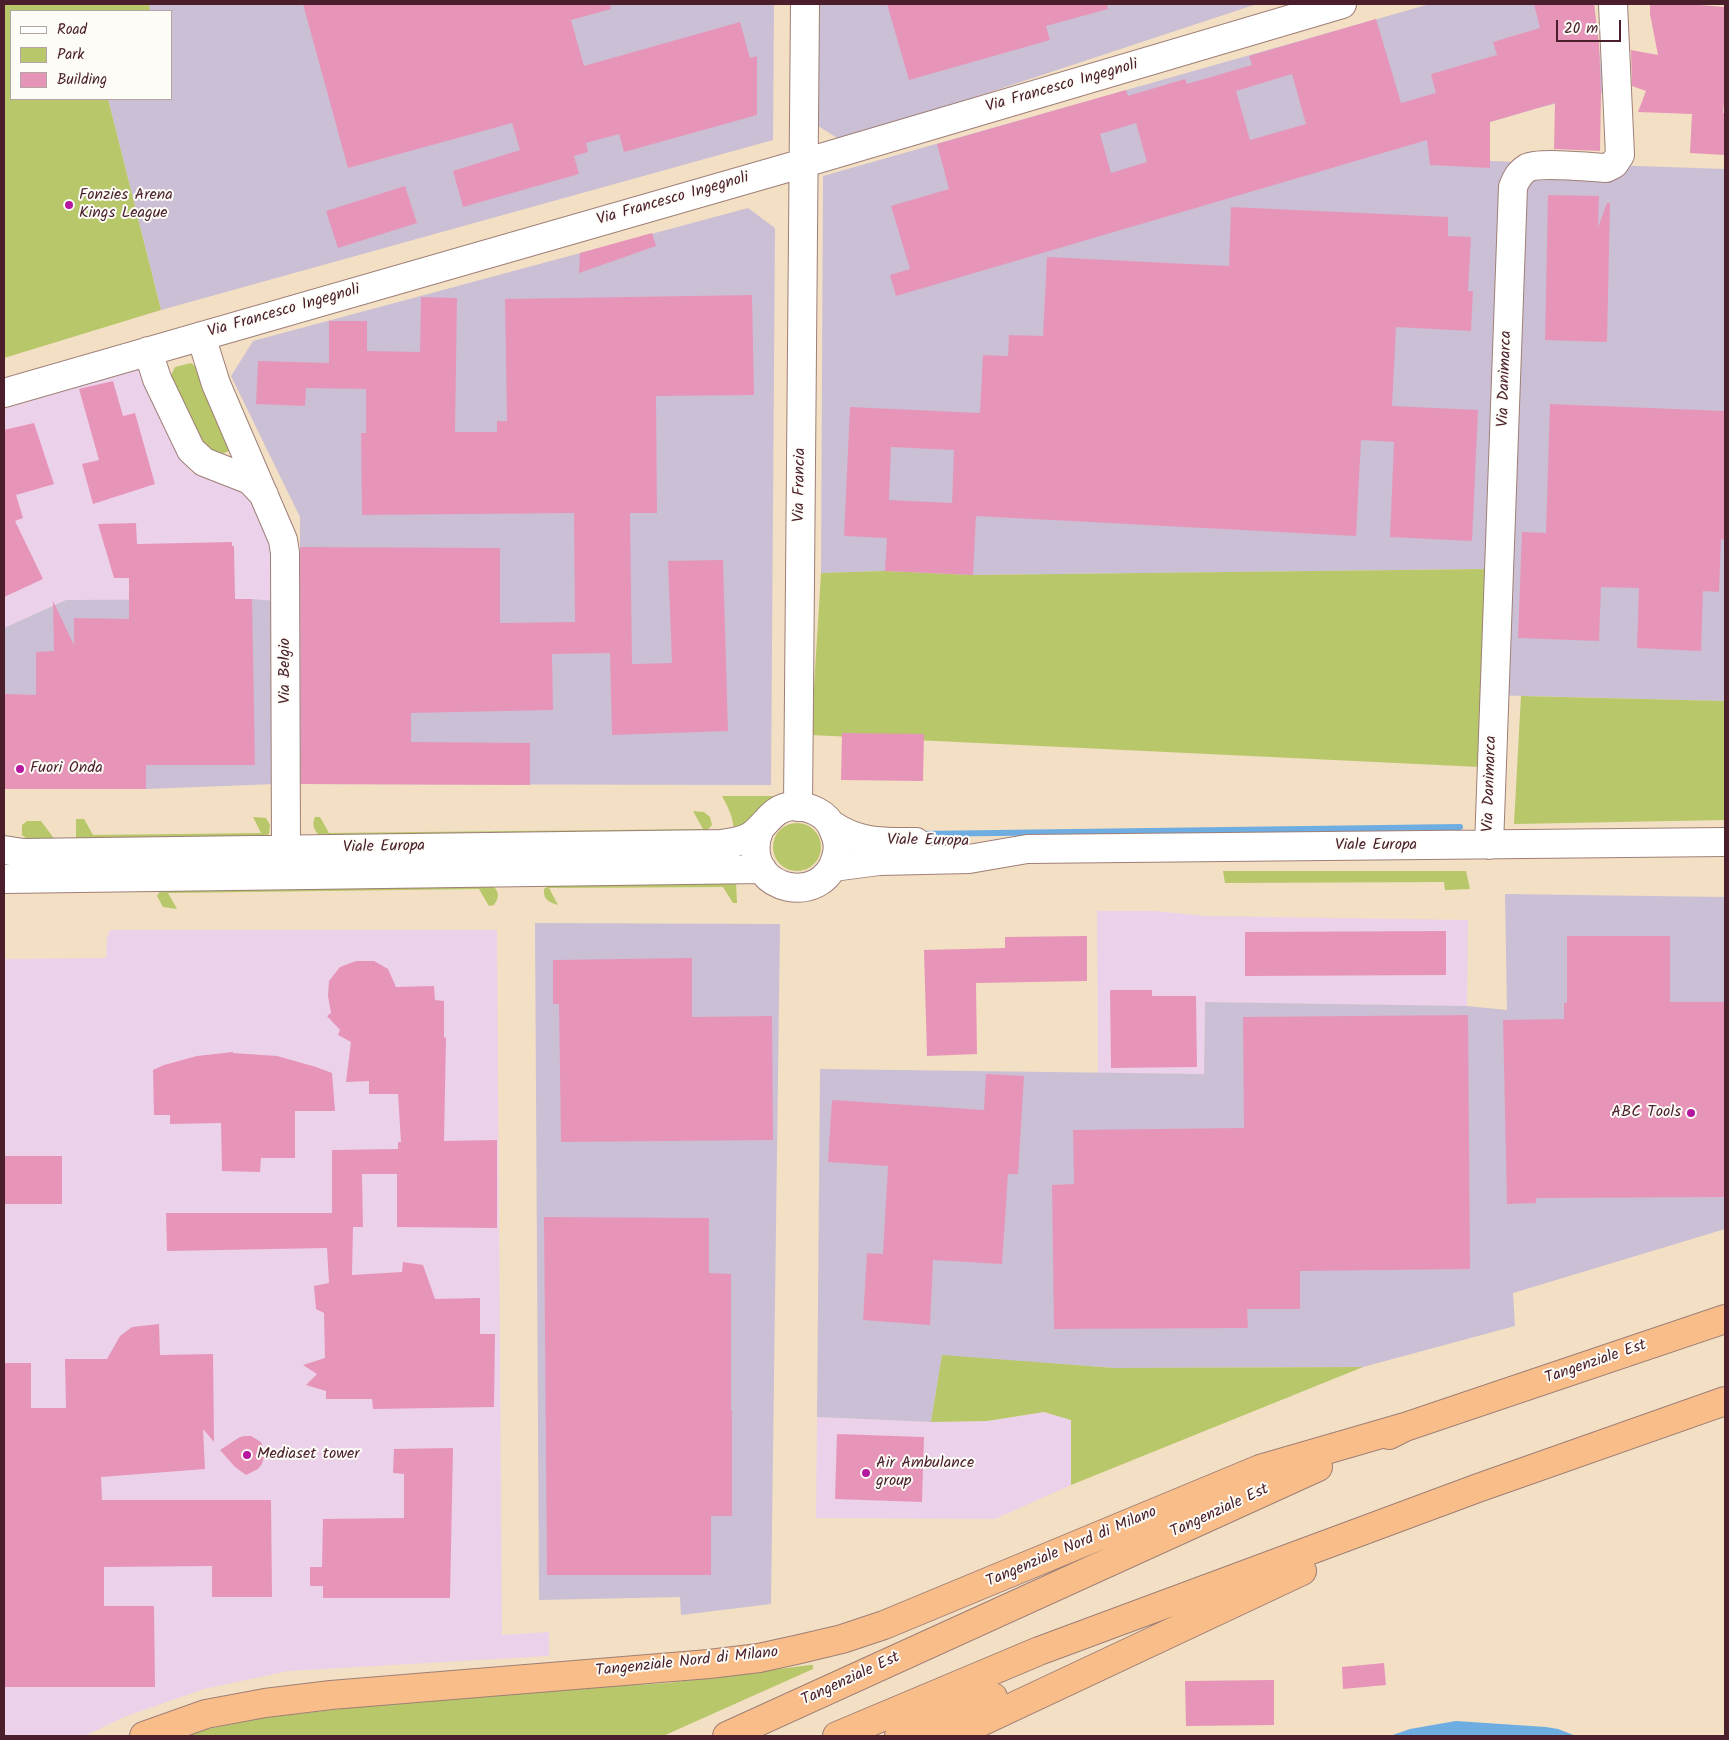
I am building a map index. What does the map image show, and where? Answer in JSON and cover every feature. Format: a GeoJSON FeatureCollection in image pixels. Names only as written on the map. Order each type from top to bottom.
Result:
{"type":"FeatureCollection","features":[{"type":"Feature","properties":{"kind":"highway","name":"Tangenziale Est"},"geometry":{"type":"LineString","coordinates":[[727,1736],[1404,1427],[1725,1319]]}},
{"type":"Feature","properties":{"kind":"highway"},"geometry":{"type":"LineString","coordinates":[[837,1736],[1039,1651],[1478,1488],[1725,1401]]}},
{"type":"Feature","properties":{"kind":"highway","name":"Tangenziale Nord di Milano"},"geometry":{"type":"LineString","coordinates":[[144,1736],[206,1714],[265,1703],[331,1695],[709,1664],[759,1658],[842,1639],[912,1614],[1260,1470],[1404,1427]]}},
{"type":"Feature","properties":{"kind":"highway"},"geometry":{"type":"LineString","coordinates":[[951,1736],[1478,1488]]}},
{"type":"Feature","properties":{"kind":"highway"},"geometry":{"type":"LineString","coordinates":[[899,1736],[1354,1546]]}},
{"type":"Feature","properties":{"kind":"street","name":"Via Francia"},"geometry":{"type":"LineString","coordinates":[[798,807],[805,4]]}},
{"type":"Feature","properties":{"kind":"street","name":"Via Francesco Ingegnoli"},"geometry":{"type":"LineString","coordinates":[[4,393],[804,163],[1342,4]]}},
{"type":"Feature","properties":{"kind":"street","name":"Via Danimarca"},"geometry":{"type":"LineString","coordinates":[[1489,845],[1513,187],[1518,174],[1529,167],[1606,168],[1614,164],[1620,155],[1613,4]]}},
{"type":"Feature","properties":{"kind":"street","name":"Via Belgio"},"geometry":{"type":"LineString","coordinates":[[201,336],[216,384],[283,540],[285,553],[286,849]]}},
{"type":"Feature","properties":{"kind":"street","name":"Via Belgio"},"geometry":{"type":"LineString","coordinates":[[148,351],[156,379],[192,450],[204,462],[250,480],[264,496]]}},
{"type":"Feature","properties":{"kind":"street","name":"Viale Europa"},"geometry":{"type":"LineString","coordinates":[[4,850],[23,853],[721,844],[742,841],[752,836],[769,816],[777,810],[791,806],[810,808],[822,814],[832,825],[846,834],[861,839],[879,842],[970,842],[1027,850]]}},
{"type":"Feature","properties":{"kind":"street"},"geometry":{"type":"LineString","coordinates":[[760,828],[756,841],[756,856],[762,869],[771,880],[784,886],[798,889],[812,886],[825,878],[833,867],[838,849],[837,838],[832,825]]}},
{"type":"Feature","properties":{"kind":"street","name":"Viale Europa"},"geometry":{"type":"LineString","coordinates":[[833,867],[880,861],[969,859],[1027,850],[1725,842]]}},
{"type":"Feature","properties":{"kind":"street","name":"Viale Europa"},"geometry":{"type":"LineString","coordinates":[[4,879],[762,869]]}},
{"type":"Feature","properties":{"kind":"shaded area"},"geometry":{"type":"Polygon","coordinates":[[[149,4],[774,4],[773,140],[161,310],[108,100],[172,100],[172,10],[150,10],[149,4]]]}},
{"type":"Feature","properties":{"kind":"shaded area"},"geometry":{"type":"Polygon","coordinates":[[[820,4],[1257,4],[842,141],[815,124],[820,4]]]}},
{"type":"Feature","properties":{"kind":"shaded area"},"geometry":{"type":"Polygon","coordinates":[[[1430,4],[1594,4],[1604,92],[1490,122],[1490,161],[1725,169],[1725,701],[1487,695],[1485,569],[973,575],[885,571],[821,573],[823,176],[1430,4]]]}},
{"type":"Feature","properties":{"kind":"shaded area"},"geometry":{"type":"Polygon","coordinates":[[[748,208],[775,228],[771,785],[299,784],[300,517],[231,376],[253,341],[748,208]]]}},
{"type":"Feature","properties":{"kind":"shaded area"},"geometry":{"type":"Polygon","coordinates":[[[138,369],[191,472],[249,493],[274,548],[275,601],[66,600],[4,628],[4,409],[138,369]]]}},
{"type":"Feature","properties":{"kind":"shaded area"},"geometry":{"type":"Polygon","coordinates":[[[252,599],[275,601],[276,784],[146,789],[4,789],[4,628],[66,600],[252,599]]]}},
{"type":"Feature","properties":{"kind":"shaded area"},"geometry":{"type":"Polygon","coordinates":[[[1505,894],[1725,897],[1725,1229],[1513,1293],[1515,1326],[1363,1367],[1115,1368],[942,1356],[931,1422],[817,1417],[820,1069],[1204,1074],[1205,1002],[1467,1006],[1507,1010],[1505,894]]]}},
{"type":"Feature","properties":{"kind":"shaded area"},"geometry":{"type":"Polygon","coordinates":[[[1097,911],[1155,911],[1206,916],[1468,920],[1467,1006],[1205,1002],[1204,1074],[1098,1073],[1097,911]]]}},
{"type":"Feature","properties":{"kind":"shaded area"},"geometry":{"type":"Polygon","coordinates":[[[535,923],[780,924],[771,1604],[681,1615],[680,1597],[539,1600],[535,923]]]}},
{"type":"Feature","properties":{"kind":"shaded area"},"geometry":{"type":"Polygon","coordinates":[[[110,930],[497,930],[502,1635],[549,1632],[549,1656],[288,1671],[204,1689],[124,1717],[85,1736],[4,1736],[4,959],[106,958],[107,938],[110,930]]]}},
{"type":"Feature","properties":{"kind":"shaded area"},"geometry":{"type":"Polygon","coordinates":[[[1044,1412],[1071,1420],[1071,1485],[995,1519],[816,1518],[817,1417],[931,1422],[987,1421],[1044,1412]]]}},
{"type":"Feature","properties":{"kind":"green space","name":"Fonzies Arena Kings League"},"geometry":{"type":"Polygon","coordinates":[[[4,4],[149,4],[150,10],[10,10],[10,100],[108,100],[161,310],[4,358],[4,4]]]}},
{"type":"Feature","properties":{"kind":"green space"},"geometry":{"type":"Polygon","coordinates":[[[191,363],[199,369],[231,439],[229,451],[216,456],[206,450],[171,375],[175,367],[191,363]]]}},
{"type":"Feature","properties":{"kind":"green space"},"geometry":{"type":"Polygon","coordinates":[[[1486,569],[1480,767],[811,735],[821,573],[885,571],[973,575],[1486,569]]]}},
{"type":"Feature","properties":{"kind":"green space"},"geometry":{"type":"Polygon","coordinates":[[[1521,696],[1725,701],[1725,820],[1514,824],[1521,696]]]}},
{"type":"Feature","properties":{"kind":"green space"},"geometry":{"type":"Polygon","coordinates":[[[722,796],[782,796],[734,834],[731,814],[722,796]]]}},
{"type":"Feature","properties":{"kind":"green space"},"geometry":{"type":"Polygon","coordinates":[[[693,811],[704,812],[710,817],[712,825],[705,833],[322,838],[316,831],[313,823],[315,817],[320,817],[329,833],[703,829],[693,811]]]}},
{"type":"Feature","properties":{"kind":"green space"},"geometry":{"type":"Polygon","coordinates":[[[253,817],[266,818],[270,825],[269,834],[262,840],[76,841],[76,819],[84,819],[93,835],[261,833],[253,817]]]}},
{"type":"Feature","properties":{"kind":"green space"},"geometry":{"type":"Polygon","coordinates":[[[27,821],[41,821],[56,841],[30,841],[22,835],[22,825],[27,821]]]}},
{"type":"Feature","properties":{"kind":"green space"},"geometry":{"type":"Polygon","coordinates":[[[797,823],[806,825],[814,830],[819,838],[821,847],[819,856],[814,864],[806,869],[797,871],[788,869],[780,864],[775,856],[773,847],[775,838],[780,830],[788,825],[797,823]]]}},
{"type":"Feature","properties":{"kind":"green space"},"geometry":{"type":"Polygon","coordinates":[[[1223,871],[1466,871],[1470,889],[1445,890],[1444,882],[1225,883],[1223,871]]]}},
{"type":"Feature","properties":{"kind":"green space"},"geometry":{"type":"Polygon","coordinates":[[[736,882],[737,903],[733,903],[723,887],[549,888],[558,905],[547,900],[544,896],[544,889],[549,885],[736,882]]]}},
{"type":"Feature","properties":{"kind":"green space"},"geometry":{"type":"Polygon","coordinates":[[[491,884],[496,889],[498,896],[494,905],[489,906],[479,889],[168,893],[177,909],[163,907],[157,896],[162,888],[491,884]]]}},
{"type":"Feature","properties":{"kind":"green space"},"geometry":{"type":"Polygon","coordinates":[[[942,1355],[1115,1368],[1363,1367],[1071,1485],[1071,1420],[1044,1412],[987,1421],[931,1422],[942,1355]]]}},
{"type":"Feature","properties":{"kind":"green space"},"geometry":{"type":"Polygon","coordinates":[[[813,1665],[813,1669],[663,1736],[187,1736],[203,1730],[263,1718],[357,1707],[519,1692],[668,1683],[813,1665]]]}},
{"type":"Feature","properties":{"kind":"water"},"geometry":{"type":"Polygon","coordinates":[[[1456,1721],[1546,1727],[1558,1729],[1576,1736],[1390,1736],[1410,1729],[1456,1721]]]}},
{"type":"Feature","properties":{"kind":"building"},"geometry":{"type":"Polygon","coordinates":[[[303,4],[610,4],[611,9],[571,20],[584,66],[740,22],[750,58],[757,56],[757,115],[624,152],[619,134],[586,143],[588,152],[574,156],[579,174],[463,207],[453,171],[520,150],[512,123],[348,168],[303,4]]]}},
{"type":"Feature","properties":{"kind":"building"},"geometry":{"type":"Polygon","coordinates":[[[887,4],[1107,4],[1108,9],[1046,26],[1050,40],[909,80],[887,4]]]}},
{"type":"Feature","properties":{"kind":"building"},"geometry":{"type":"Polygon","coordinates":[[[1534,4],[1594,4],[1599,44],[1601,92],[1600,151],[1554,149],[1555,103],[1490,122],[1490,168],[1430,165],[1427,140],[896,296],[890,275],[910,269],[891,206],[949,189],[937,144],[1126,90],[1128,96],[1185,79],[1187,84],[1252,65],[1249,56],[1376,19],[1401,103],[1436,93],[1431,74],[1497,55],[1493,42],[1540,28],[1534,4]],[[1292,74],[1236,91],[1250,140],[1306,124],[1292,74]],[[1136,123],[1100,134],[1111,173],[1147,162],[1136,123]]]}},
{"type":"Feature","properties":{"kind":"building"},"geometry":{"type":"Polygon","coordinates":[[[1650,4],[1688,4],[1725,7],[1725,94],[1723,113],[1725,113],[1725,155],[1690,153],[1692,114],[1638,112],[1646,91],[1632,86],[1631,50],[1658,55],[1650,14],[1650,4]]]}},
{"type":"Feature","properties":{"kind":"building"},"geometry":{"type":"Polygon","coordinates":[[[405,186],[417,223],[338,248],[326,211],[405,186]]]}},
{"type":"Feature","properties":{"kind":"building"},"geometry":{"type":"Polygon","coordinates":[[[1548,195],[1599,196],[1598,227],[1607,203],[1610,203],[1607,342],[1545,340],[1548,195]]]}},
{"type":"Feature","properties":{"kind":"building"},"geometry":{"type":"Polygon","coordinates":[[[1231,207],[1448,217],[1448,236],[1471,237],[1468,291],[1473,291],[1471,331],[1396,327],[1392,406],[1478,410],[1472,541],[1390,537],[1394,442],[1361,440],[1356,536],[976,516],[973,575],[885,571],[887,538],[844,536],[850,407],[980,413],[983,355],[1008,356],[1009,335],[1043,336],[1047,257],[1229,266],[1231,207]],[[891,447],[889,500],[952,503],[954,450],[891,447]]]}},
{"type":"Feature","properties":{"kind":"building"},"geometry":{"type":"Polygon","coordinates":[[[652,233],[656,246],[579,273],[580,253],[652,233]]]}},
{"type":"Feature","properties":{"kind":"building"},"geometry":{"type":"Polygon","coordinates":[[[752,295],[754,395],[656,396],[657,513],[630,513],[632,664],[672,663],[668,561],[723,560],[728,731],[612,735],[610,653],[552,654],[553,710],[411,713],[411,742],[530,743],[530,785],[301,784],[300,547],[500,548],[500,623],[575,622],[574,513],[362,515],[361,433],[366,433],[366,389],[306,388],[305,406],[256,404],[258,361],[329,363],[329,321],[367,321],[367,351],[420,352],[421,297],[457,298],[455,432],[497,432],[497,421],[507,421],[505,299],[752,295]]]}},
{"type":"Feature","properties":{"kind":"building"},"geometry":{"type":"Polygon","coordinates":[[[113,381],[123,416],[135,413],[155,484],[93,504],[82,464],[99,460],[79,389],[113,381]]]}},
{"type":"Feature","properties":{"kind":"building"},"geometry":{"type":"Polygon","coordinates":[[[1550,404],[1725,411],[1725,540],[1721,539],[1719,592],[1703,591],[1701,651],[1637,648],[1639,588],[1601,587],[1599,641],[1518,638],[1522,532],[1546,533],[1550,404]]]}},
{"type":"Feature","properties":{"kind":"building"},"geometry":{"type":"Polygon","coordinates":[[[34,423],[54,484],[16,495],[23,518],[15,521],[43,579],[4,597],[4,430],[34,423]]]}},
{"type":"Feature","properties":{"kind":"building"},"geometry":{"type":"Polygon","coordinates":[[[136,523],[137,544],[232,542],[232,546],[234,546],[235,599],[252,599],[255,765],[146,765],[146,789],[4,789],[4,694],[36,695],[36,652],[54,651],[53,601],[74,645],[74,618],[129,619],[129,578],[114,578],[98,524],[136,523]]]}},
{"type":"Feature","properties":{"kind":"building"},"geometry":{"type":"Polygon","coordinates":[[[842,733],[924,734],[923,781],[841,780],[842,733]]]}},
{"type":"Feature","properties":{"kind":"building"},"geometry":{"type":"Polygon","coordinates":[[[1446,931],[1446,975],[1245,976],[1245,932],[1446,931]]]}},
{"type":"Feature","properties":{"kind":"building"},"geometry":{"type":"Polygon","coordinates":[[[1087,936],[1087,981],[976,983],[977,1054],[927,1056],[924,950],[1005,948],[1005,937],[1087,936]]]}},
{"type":"Feature","properties":{"kind":"building"},"geometry":{"type":"Polygon","coordinates":[[[1567,936],[1670,936],[1670,1002],[1725,1002],[1725,1197],[1536,1198],[1536,1203],[1507,1204],[1503,1020],[1564,1019],[1564,1003],[1567,1003],[1567,936]]]}},
{"type":"Feature","properties":{"kind":"building"},"geometry":{"type":"Polygon","coordinates":[[[692,958],[692,1017],[772,1016],[773,1140],[561,1142],[559,1004],[553,1004],[553,960],[692,958]]]}},
{"type":"Feature","properties":{"kind":"building"},"geometry":{"type":"Polygon","coordinates":[[[356,961],[374,961],[388,969],[396,987],[434,986],[435,1000],[444,1001],[444,1037],[446,1038],[444,1141],[497,1140],[497,1228],[397,1227],[397,1174],[362,1174],[363,1227],[353,1227],[352,1275],[402,1272],[403,1262],[423,1265],[435,1299],[480,1298],[480,1334],[495,1334],[494,1407],[373,1409],[372,1399],[326,1399],[326,1391],[306,1385],[317,1374],[303,1365],[325,1358],[324,1313],[316,1309],[314,1286],[329,1283],[327,1248],[167,1251],[166,1213],[332,1213],[332,1150],[398,1149],[398,1142],[401,1142],[398,1094],[369,1094],[369,1081],[346,1082],[351,1042],[338,1035],[340,1030],[327,1016],[331,1013],[328,996],[329,981],[340,967],[356,961]]]}},
{"type":"Feature","properties":{"kind":"building"},"geometry":{"type":"Polygon","coordinates":[[[1110,990],[1152,990],[1152,996],[1196,996],[1197,1067],[1111,1068],[1110,990]]]}},
{"type":"Feature","properties":{"kind":"building"},"geometry":{"type":"Polygon","coordinates":[[[1468,1015],[1470,1269],[1300,1271],[1300,1309],[1247,1309],[1248,1328],[1054,1329],[1052,1185],[1074,1184],[1073,1130],[1244,1128],[1243,1017],[1468,1015]]]}},
{"type":"Feature","properties":{"kind":"building"},"geometry":{"type":"Polygon","coordinates":[[[233,1052],[277,1056],[332,1073],[335,1111],[295,1111],[295,1158],[261,1158],[260,1172],[222,1171],[221,1123],[170,1124],[170,1115],[154,1115],[153,1070],[197,1056],[233,1052]]]}},
{"type":"Feature","properties":{"kind":"building"},"geometry":{"type":"Polygon","coordinates":[[[986,1074],[1024,1076],[1018,1174],[1008,1174],[1002,1264],[933,1260],[930,1325],[863,1320],[867,1253],[883,1254],[888,1166],[828,1162],[832,1100],[984,1110],[986,1074]]]}},
{"type":"Feature","properties":{"kind":"building"},"geometry":{"type":"Polygon","coordinates":[[[4,1156],[62,1156],[62,1204],[4,1204],[4,1156]]]}},
{"type":"Feature","properties":{"kind":"building"},"geometry":{"type":"Polygon","coordinates":[[[544,1217],[709,1218],[709,1273],[731,1274],[732,1410],[732,1516],[711,1516],[711,1575],[547,1575],[544,1217]]]}},
{"type":"Feature","properties":{"kind":"building"},"geometry":{"type":"Polygon","coordinates":[[[159,1324],[160,1355],[213,1354],[214,1442],[203,1429],[205,1469],[101,1477],[102,1500],[271,1500],[272,1597],[212,1597],[212,1566],[104,1567],[104,1606],[154,1606],[155,1687],[4,1687],[4,1363],[31,1363],[31,1408],[66,1408],[65,1359],[107,1359],[120,1336],[132,1327],[159,1324]]]}},
{"type":"Feature","properties":{"kind":"building"},"geometry":{"type":"Polygon","coordinates":[[[837,1434],[924,1437],[922,1502],[835,1499],[837,1434]]]}},
{"type":"Feature","properties":{"kind":"building","name":"Mediaset tower"},"geometry":{"type":"Polygon","coordinates":[[[251,1436],[261,1442],[265,1453],[262,1464],[258,1469],[246,1475],[235,1467],[220,1450],[240,1437],[251,1436]]]}},
{"type":"Feature","properties":{"kind":"building"},"geometry":{"type":"Polygon","coordinates":[[[453,1448],[450,1598],[323,1598],[323,1586],[310,1586],[310,1567],[322,1567],[323,1519],[404,1518],[404,1474],[393,1473],[394,1449],[453,1448]]]}},
{"type":"Feature","properties":{"kind":"building"},"geometry":{"type":"Polygon","coordinates":[[[1384,1663],[1386,1685],[1343,1689],[1342,1667],[1384,1663]]]}},
{"type":"Feature","properties":{"kind":"building"},"geometry":{"type":"Polygon","coordinates":[[[1274,1680],[1274,1725],[1186,1726],[1185,1681],[1274,1680]]]}},
{"type":"Feature","properties":{"kind":"waterway"},"geometry":{"type":"LineString","coordinates":[[919,834],[1460,827]]}},
{"type":"Feature","properties":{"kind":"place","name":"Fonzies Arena Kings League"},"geometry":{"type":"Point","coordinates":[69,205]}},
{"type":"Feature","properties":{"kind":"place","name":"Fuori Onda"},"geometry":{"type":"Point","coordinates":[20,769]}},
{"type":"Feature","properties":{"kind":"place","name":"ABC Tools"},"geometry":{"type":"Point","coordinates":[1691,1113]}},
{"type":"Feature","properties":{"kind":"place","name":"Mediaset tower"},"geometry":{"type":"Point","coordinates":[247,1455]}},
{"type":"Feature","properties":{"kind":"place","name":"Air Ambulance group"},"geometry":{"type":"Point","coordinates":[866,1473]}}]}
